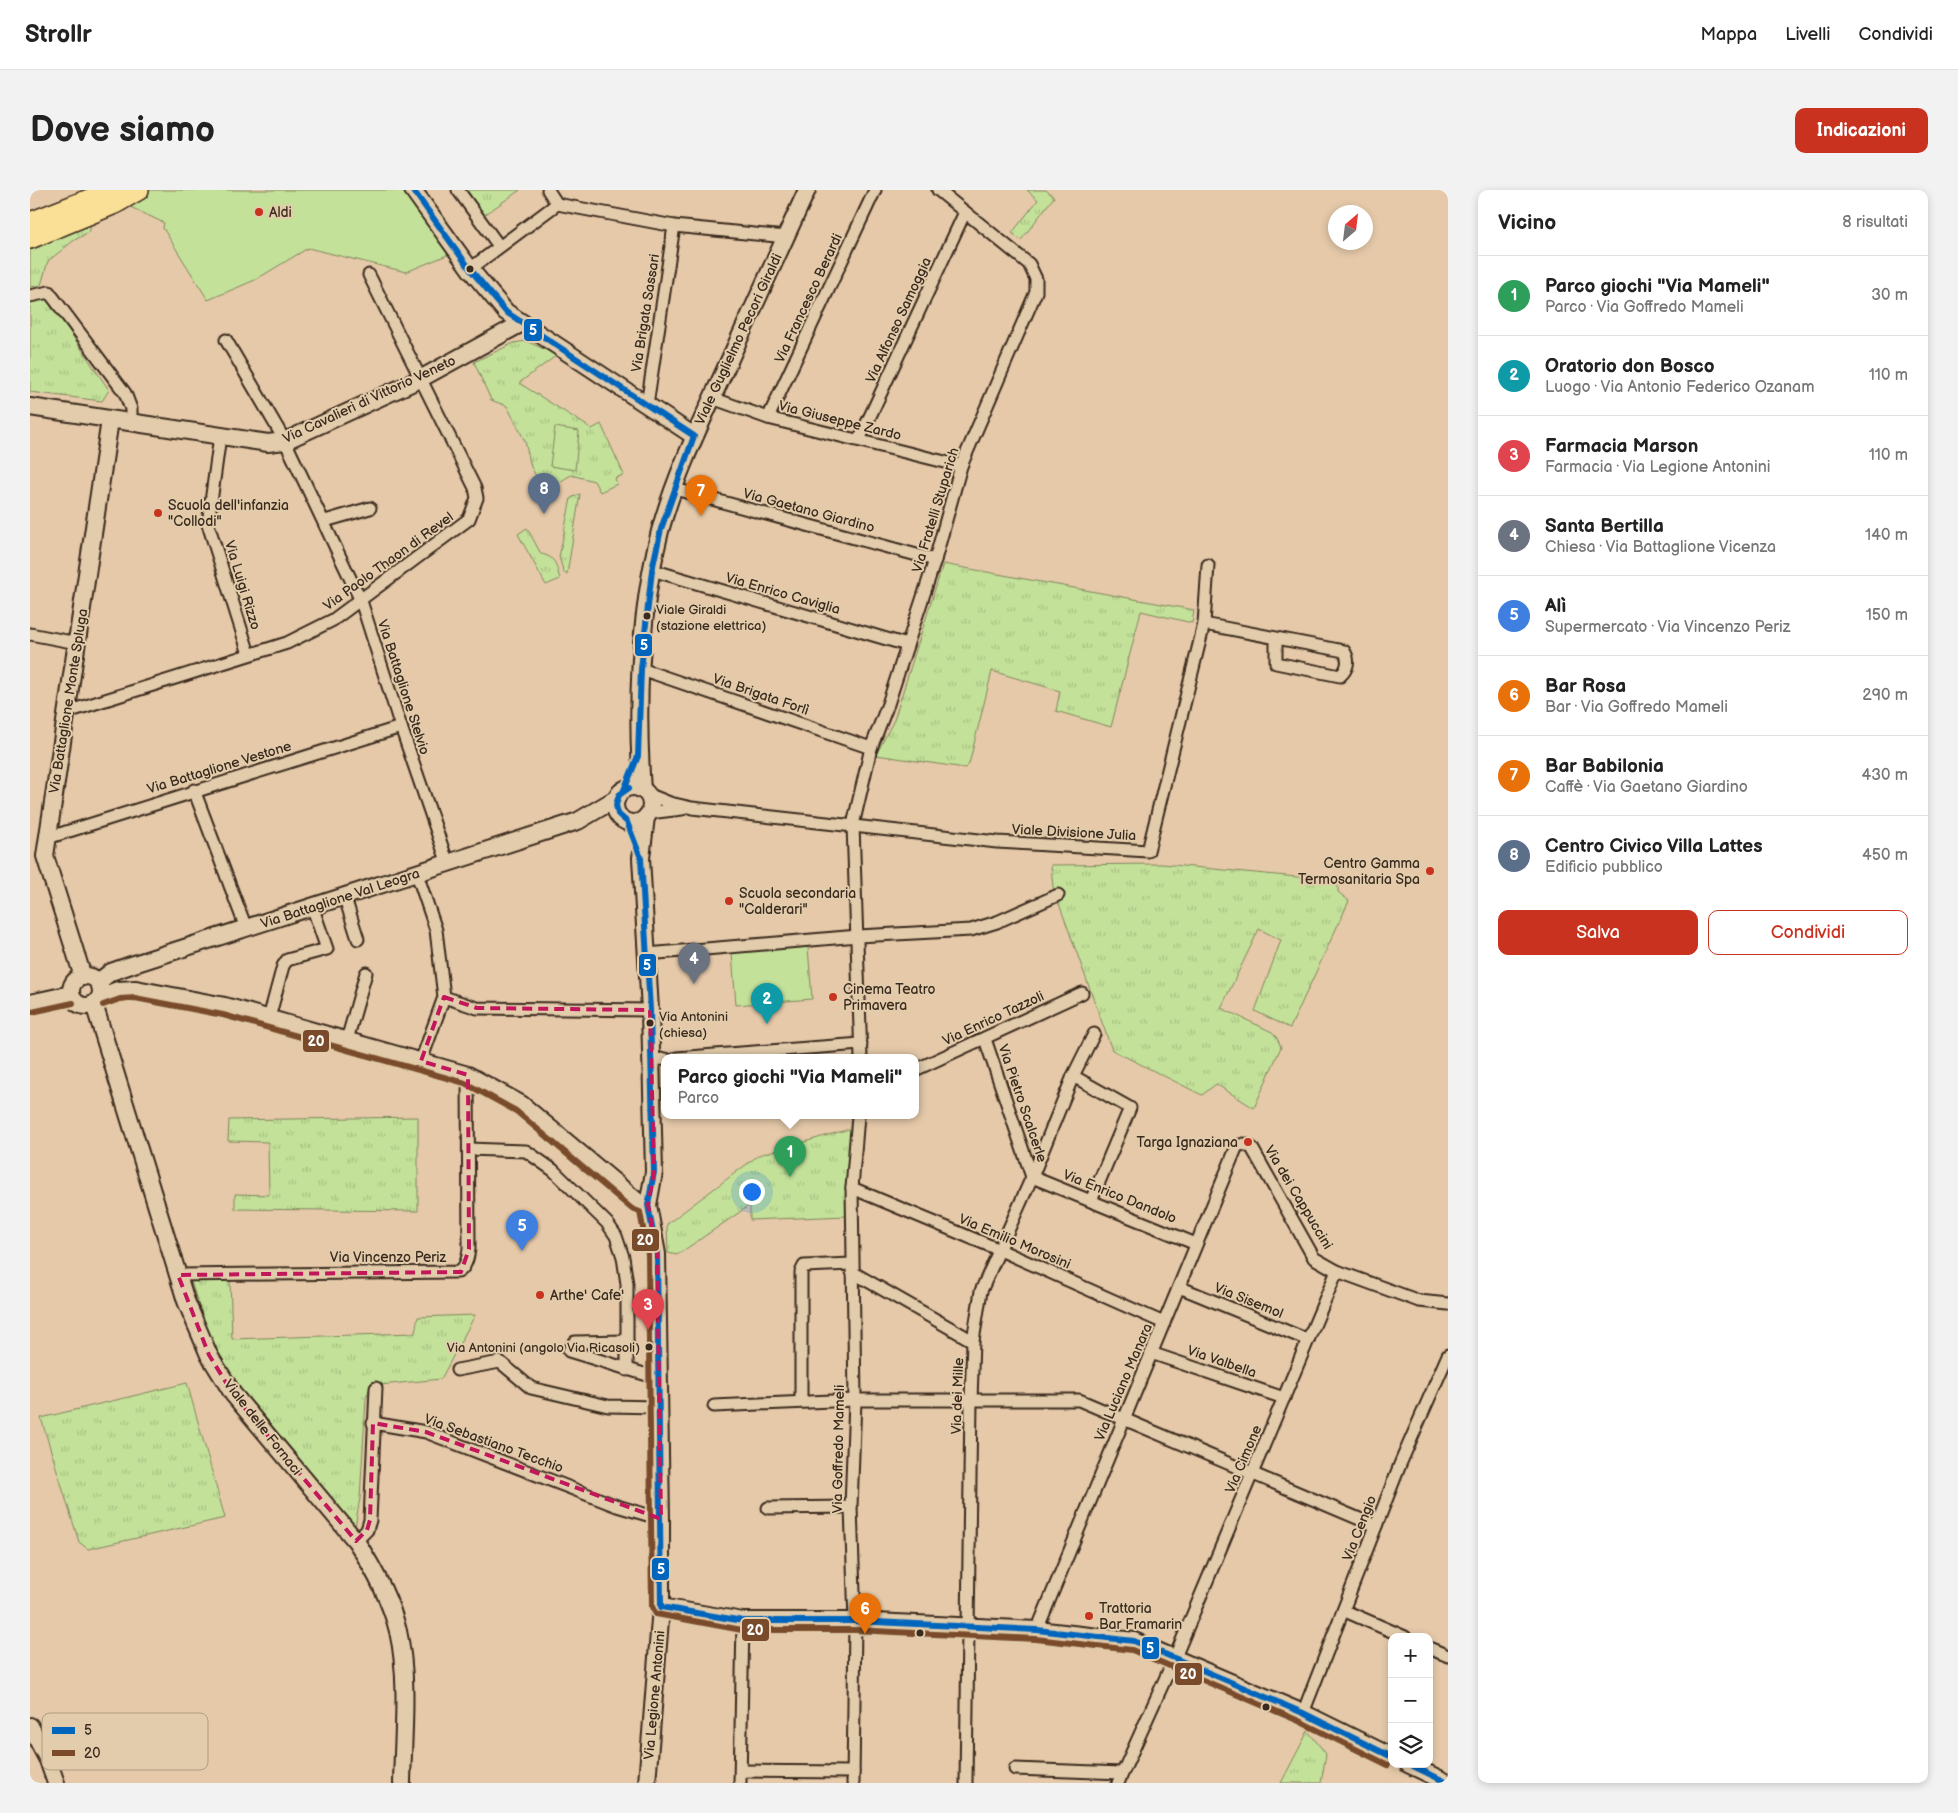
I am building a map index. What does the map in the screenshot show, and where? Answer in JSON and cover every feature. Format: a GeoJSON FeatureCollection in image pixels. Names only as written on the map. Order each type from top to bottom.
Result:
{"type":"FeatureCollection","features":[{"type":"Feature","properties":{"kind":"main road"},"geometry":{"type":"LineString","coordinates":[[30,222],[112,190]]}},
{"type":"Feature","properties":{"kind":"main road"},"geometry":{"type":"LineString","coordinates":[[30,239],[115,204],[140,190]]}},
{"type":"Feature","properties":{"kind":"street"},"geometry":{"type":"LineString","coordinates":[[413,190],[470,269],[493,299],[506,312],[694,436]]}},
{"type":"Feature","properties":{"kind":"street"},"geometry":{"type":"LineString","coordinates":[[458,190],[499,246]]}},
{"type":"Feature","properties":{"kind":"street"},"geometry":{"type":"LineString","coordinates":[[548,190],[558,204],[674,226],[786,237]]}},
{"type":"Feature","properties":{"kind":"street","name":"Viale Guglielmo Pecori Giraldi"},"geometry":{"type":"LineString","coordinates":[[644,792],[638,756],[641,668],[652,570],[661,529],[694,436],[807,190]]}},
{"type":"Feature","properties":{"kind":"street","name":"Via Francesco Berardi"},"geometry":{"type":"LineString","coordinates":[[768,418],[875,190]]}},
{"type":"Feature","properties":{"kind":"street","name":"Via Fratelli Stuparich"},"geometry":{"type":"LineString","coordinates":[[853,825],[871,748],[888,704],[935,560],[962,466],[1036,292],[1036,279],[1030,264],[938,190]]}},
{"type":"Feature","properties":{"kind":"street"},"geometry":{"type":"LineString","coordinates":[[30,214],[89,200]]}},
{"type":"Feature","properties":{"kind":"street"},"geometry":{"type":"LineString","coordinates":[[470,269],[558,204]]}},
{"type":"Feature","properties":{"kind":"street","name":"Via Alfonso Samoggia"},"geometry":{"type":"LineString","coordinates":[[860,440],[965,212]]}},
{"type":"Feature","properties":{"kind":"street","name":"Via Brigata Sassari"},"geometry":{"type":"LineString","coordinates":[[646,405],[674,226]]}},
{"type":"Feature","properties":{"kind":"street","name":"Via Paolo Thaon di Revel"},"geometry":{"type":"LineString","coordinates":[[67,712],[288,643],[310,633],[361,601],[469,519],[477,498],[475,488],[369,275]]}},
{"type":"Feature","properties":{"kind":"street"},"geometry":{"type":"LineString","coordinates":[[30,296],[49,292],[125,394],[131,409],[131,423]]}},
{"type":"Feature","properties":{"kind":"street","name":"Via Cavalieri di Vittorio Veneto"},"geometry":{"type":"LineString","coordinates":[[30,407],[268,443],[285,441],[420,379],[522,323]]}},
{"type":"Feature","properties":{"kind":"street","name":"Via Battaglione Stelvio"},"geometry":{"type":"LineString","coordinates":[[226,340],[285,441],[361,601],[401,727],[448,864]]}},
{"type":"Feature","properties":{"kind":"street","name":"Via Giuseppe Zardo"},"geometry":{"type":"LineString","coordinates":[[712,398],[768,418],[962,466]]}},
{"type":"Feature","properties":{"kind":"street","name":"Via Battaglione Monte Spluga"},"geometry":{"type":"LineString","coordinates":[[94,990],[44,856],[110,420]]}},
{"type":"Feature","properties":{"kind":"street","name":"Via Luigi Rizzo"},"geometry":{"type":"LineString","coordinates":[[220,436],[208,524],[249,654]]}},
{"type":"Feature","properties":{"kind":"street","name":"Via Gaetano Giardino"},"geometry":{"type":"LineString","coordinates":[[675,489],[935,560]]}},
{"type":"Feature","properties":{"kind":"street"},"geometry":{"type":"LineString","coordinates":[[324,521],[370,508]]}},
{"type":"Feature","properties":{"kind":"street"},"geometry":{"type":"LineString","coordinates":[[1208,565],[1204,624],[1344,651],[1348,665],[1340,676],[1276,663],[1276,638]]}},
{"type":"Feature","properties":{"kind":"street","name":"Via Enrico Caviglia"},"geometry":{"type":"LineString","coordinates":[[652,570],[906,645]]}},
{"type":"Feature","properties":{"kind":"street","name":"Viale Divisione Julia"},"geometry":{"type":"LineString","coordinates":[[644,792],[670,803],[692,808],[997,842],[1148,851],[1204,624]]}},
{"type":"Feature","properties":{"kind":"street"},"geometry":{"type":"LineString","coordinates":[[30,634],[76,643]]}},
{"type":"Feature","properties":{"kind":"street","name":"Via Brigata Forlì"},"geometry":{"type":"LineString","coordinates":[[641,668],[871,748]]}},
{"type":"Feature","properties":{"kind":"street","name":"Via Battaglione Vestone"},"geometry":{"type":"LineString","coordinates":[[47,838],[194,790],[401,727]]}},
{"type":"Feature","properties":{"kind":"street","name":"Viale Guglielmo Pecori Giraldi"},"geometry":{"type":"LineString","coordinates":[[620,794],[638,756]]}},
{"type":"Feature","properties":{"kind":"street"},"geometry":{"type":"LineString","coordinates":[[634,788],[644,792],[650,802],[648,815],[638,822],[625,821],[616,809],[620,794],[634,788]]}},
{"type":"Feature","properties":{"kind":"street"},"geometry":{"type":"LineString","coordinates":[[194,790],[246,928]]}},
{"type":"Feature","properties":{"kind":"street","name":"Via Battaglione Val Leogra"},"geometry":{"type":"LineString","coordinates":[[94,990],[112,972],[312,906],[448,864],[584,818],[620,794]]}},
{"type":"Feature","properties":{"kind":"street","name":"Viale Divisione Julia"},"geometry":{"type":"LineString","coordinates":[[648,815],[692,808]]}},
{"type":"Feature","properties":{"kind":"street","name":"Via Legione Antonini"},"geometry":{"type":"LineString","coordinates":[[647,1783],[661,1607],[657,1254],[648,1205],[654,1172],[658,1060],[650,1010],[641,858],[648,815]]}},
{"type":"Feature","properties":{"kind":"street","name":"Via Battaglione Val Leogra"},"geometry":{"type":"LineString","coordinates":[[584,818],[625,821]]}},
{"type":"Feature","properties":{"kind":"street","name":"Via Legione Antonini"},"geometry":{"type":"LineString","coordinates":[[625,821],[641,858]]}},
{"type":"Feature","properties":{"kind":"street"},"geometry":{"type":"LineString","coordinates":[[853,825],[861,1054]]}},
{"type":"Feature","properties":{"kind":"street"},"geometry":{"type":"LineString","coordinates":[[417,874],[436,930],[444,997],[421,1061]]}},
{"type":"Feature","properties":{"kind":"street"},"geometry":{"type":"LineString","coordinates":[[647,954],[858,936],[970,930],[997,922],[1058,895]]}},
{"type":"Feature","properties":{"kind":"street"},"geometry":{"type":"LineString","coordinates":[[344,896],[358,939]]}},
{"type":"Feature","properties":{"kind":"street"},"geometry":{"type":"LineString","coordinates":[[269,1018],[283,966],[287,960],[327,949],[312,906]]}},
{"type":"Feature","properties":{"kind":"street"},"geometry":{"type":"LineString","coordinates":[[347,1040],[366,974]]}},
{"type":"Feature","properties":{"kind":"street"},"geometry":{"type":"LineString","coordinates":[[94,990],[80,1005],[74,1000],[72,994],[74,983],[94,990],[136,989],[225,1006],[468,1075],[521,1104],[638,1202],[648,1205]]}},
{"type":"Feature","properties":{"kind":"street","name":"Viale delle Fornaci"},"geometry":{"type":"LineString","coordinates":[[94,990],[186,1301],[209,1355],[233,1394],[356,1541],[383,1590],[398,1630],[403,1664],[402,1783]]}},
{"type":"Feature","properties":{"kind":"street","name":"Via Enrico Tazzoli"},"geometry":{"type":"LineString","coordinates":[[919,1068],[985,1040],[1082,993]]}},
{"type":"Feature","properties":{"kind":"street"},"geometry":{"type":"LineString","coordinates":[[30,1003],[55,996],[72,994]]}},
{"type":"Feature","properties":{"kind":"street"},"geometry":{"type":"LineString","coordinates":[[444,997],[477,1008],[650,1010]]}},
{"type":"Feature","properties":{"kind":"street","name":"Via dei Mille"},"geometry":{"type":"LineString","coordinates":[[966,1783],[971,1400],[973,1341],[980,1291],[1032,1177],[1073,1076],[1094,1034]]}},
{"type":"Feature","properties":{"kind":"street","name":"Via Pietro Scalcerle"},"geometry":{"type":"LineString","coordinates":[[985,1040],[1032,1177]]}},
{"type":"Feature","properties":{"kind":"street"},"geometry":{"type":"LineString","coordinates":[[729,1054],[861,1044]]}},
{"type":"Feature","properties":{"kind":"street","name":"Via Vincenzo Periz"},"geometry":{"type":"LineString","coordinates":[[178,1275],[458,1272],[462,1270],[469,1250],[468,1075]]}},
{"type":"Feature","properties":{"kind":"street"},"geometry":{"type":"LineString","coordinates":[[1073,1076],[1130,1108],[1091,1200]]}},
{"type":"Feature","properties":{"kind":"street","name":"Via Goffredo Mameli"},"geometry":{"type":"LineString","coordinates":[[853,1778],[855,1621],[851,1507],[855,1400],[852,1188],[858,1119]]}},
{"type":"Feature","properties":{"kind":"street","name":"Via dei Cappuccini"},"geometry":{"type":"LineString","coordinates":[[1237,1146],[1244,1144],[1252,1148],[1314,1258],[1337,1271],[1419,1301],[1448,1304]]}},
{"type":"Feature","properties":{"kind":"street","name":"Via Luciano Manara"},"geometry":{"type":"LineString","coordinates":[[1037,1630],[1122,1419],[1237,1146]]}},
{"type":"Feature","properties":{"kind":"street"},"geometry":{"type":"LineString","coordinates":[[469,1149],[526,1151],[553,1170],[607,1223],[616,1236],[623,1257],[627,1284],[627,1370]]}},
{"type":"Feature","properties":{"kind":"street","name":"Via Enrico Dandolo"},"geometry":{"type":"LineString","coordinates":[[1032,1177],[1196,1244]]}},
{"type":"Feature","properties":{"kind":"street","name":"Via Emilio Morosini"},"geometry":{"type":"LineString","coordinates":[[852,1188],[1000,1250],[1164,1323]]}},
{"type":"Feature","properties":{"kind":"street"},"geometry":{"type":"LineString","coordinates":[[801,1401],[801,1272],[804,1266],[852,1268],[973,1341]]}},
{"type":"Feature","properties":{"kind":"street","name":"Via Cimone"},"geometry":{"type":"LineString","coordinates":[[1120,1778],[1175,1657],[1337,1271]]}},
{"type":"Feature","properties":{"kind":"street","name":"Via Sisemol"},"geometry":{"type":"LineString","coordinates":[[1179,1287],[1308,1340]]}},
{"type":"Feature","properties":{"kind":"street"},"geometry":{"type":"LineString","coordinates":[[627,1341],[575,1342],[569,1351],[657,1378]]}},
{"type":"Feature","properties":{"kind":"street","name":"Via Valbella"},"geometry":{"type":"LineString","coordinates":[[1151,1353],[1284,1398]]}},
{"type":"Feature","properties":{"kind":"street","name":"Via Cengio"},"geometry":{"type":"LineString","coordinates":[[1303,1714],[1345,1611],[1376,1526],[1440,1368],[1448,1355]]}},
{"type":"Feature","properties":{"kind":"street"},"geometry":{"type":"LineString","coordinates":[[458,1370],[500,1362],[531,1388],[608,1406],[658,1407]]}},
{"type":"Feature","properties":{"kind":"street"},"geometry":{"type":"LineString","coordinates":[[356,1541],[367,1530],[370,1520],[376,1388]]}},
{"type":"Feature","properties":{"kind":"street"},"geometry":{"type":"LineString","coordinates":[[714,1406],[855,1400],[1079,1400],[1376,1526]]}},
{"type":"Feature","properties":{"kind":"street","name":"Via Sebastiano Tecchio"},"geometry":{"type":"LineString","coordinates":[[374,1423],[426,1432],[617,1506],[661,1519]]}},
{"type":"Feature","properties":{"kind":"street"},"geometry":{"type":"LineString","coordinates":[[768,1508],[851,1507]]}},
{"type":"Feature","properties":{"kind":"street"},"geometry":{"type":"LineString","coordinates":[[661,1607],[743,1621],[855,1621],[1037,1630],[1134,1641],[1175,1657],[1303,1714],[1388,1755]]}},
{"type":"Feature","properties":{"kind":"street"},"geometry":{"type":"LineString","coordinates":[[1345,1611],[1396,1633]]}},
{"type":"Feature","properties":{"kind":"street"},"geometry":{"type":"LineString","coordinates":[[743,1621],[740,1777],[853,1778]]}},
{"type":"Feature","properties":{"kind":"street"},"geometry":{"type":"LineString","coordinates":[[1433,1650],[1448,1656]]}},
{"type":"Feature","properties":{"kind":"street"},"geometry":{"type":"LineString","coordinates":[[30,1726],[42,1749]]}},
{"type":"Feature","properties":{"kind":"street"},"geometry":{"type":"LineString","coordinates":[[1416,1768],[1448,1783]]}},
{"type":"Feature","properties":{"kind":"street"},"geometry":{"type":"LineString","coordinates":[[51,1770],[56,1783]]}},
{"type":"Feature","properties":{"kind":"street"},"geometry":{"type":"LineString","coordinates":[[1015,1770],[1120,1778]]}},
{"type":"Feature","properties":{"kind":"highlighted area"},"geometry":{"type":"Polygon","coordinates":[[[444,997],[477,1008],[650,1010],[654,1172],[648,1205],[657,1254],[661,1519],[426,1432],[373,1423],[370,1520],[367,1530],[356,1541],[233,1394],[209,1355],[178,1275],[461,1272],[469,1249],[468,1075],[421,1061],[444,997]]]}},
{"type":"Feature","properties":{"kind":"green space"},"geometry":{"type":"Polygon","coordinates":[[[144,190],[407,190],[452,253],[406,272],[308,248],[255,280],[208,300],[163,228],[164,223],[120,202],[144,190]]]}},
{"type":"Feature","properties":{"kind":"green space"},"geometry":{"type":"Polygon","coordinates":[[[460,190],[520,190],[480,218],[460,190]]]}},
{"type":"Feature","properties":{"kind":"green space"},"geometry":{"type":"Polygon","coordinates":[[[1027,190],[1046,190],[1054,197],[1021,240],[1012,233],[1038,200],[1027,190]]]}},
{"type":"Feature","properties":{"kind":"green space"},"geometry":{"type":"Polygon","coordinates":[[[94,218],[89,232],[73,241],[48,261],[41,285],[30,287],[30,244],[94,218]]]}},
{"type":"Feature","properties":{"kind":"green space"},"geometry":{"type":"Polygon","coordinates":[[[38,297],[49,301],[109,390],[102,401],[30,392],[30,299],[38,297]]]}},
{"type":"Feature","properties":{"kind":"green space"},"geometry":{"type":"Polygon","coordinates":[[[526,341],[557,355],[519,383],[592,429],[601,424],[624,475],[615,478],[617,484],[600,492],[594,481],[571,475],[540,494],[533,485],[539,481],[531,467],[525,441],[507,406],[491,400],[474,362],[514,343],[526,341]]]}},
{"type":"Feature","properties":{"kind":"green space"},"geometry":{"type":"Polygon","coordinates":[[[555,427],[579,431],[575,470],[550,466],[555,427]]]}},
{"type":"Feature","properties":{"kind":"green space"},"geometry":{"type":"Polygon","coordinates":[[[580,494],[567,574],[564,573],[559,557],[571,498],[580,494]]]}},
{"type":"Feature","properties":{"kind":"green space"},"geometry":{"type":"Polygon","coordinates":[[[527,528],[541,554],[550,557],[555,562],[560,579],[546,585],[518,534],[527,528]]]}},
{"type":"Feature","properties":{"kind":"green space"},"geometry":{"type":"Polygon","coordinates":[[[943,564],[1194,610],[1192,623],[1141,611],[1111,727],[1056,711],[1060,691],[992,671],[969,764],[965,768],[876,755],[894,720],[943,564]]]}},
{"type":"Feature","properties":{"kind":"green space"},"geometry":{"type":"Polygon","coordinates":[[[1162,864],[1338,881],[1338,892],[1349,901],[1290,1028],[1255,1011],[1281,940],[1259,929],[1221,1008],[1272,1032],[1281,1047],[1254,1108],[1216,1084],[1202,1095],[1112,1050],[1053,887],[1051,865],[1162,864]]]}},
{"type":"Feature","properties":{"kind":"green space"},"geometry":{"type":"Polygon","coordinates":[[[808,947],[812,999],[736,1005],[732,953],[808,947]]]}},
{"type":"Feature","properties":{"kind":"green space"},"geometry":{"type":"Polygon","coordinates":[[[418,1117],[418,1211],[235,1209],[235,1194],[269,1195],[268,1142],[228,1141],[229,1120],[418,1117]]]}},
{"type":"Feature","properties":{"kind":"green space"},"geometry":{"type":"Polygon","coordinates":[[[853,1128],[847,1216],[750,1220],[750,1205],[677,1255],[668,1253],[667,1224],[759,1155],[853,1128]]]}},
{"type":"Feature","properties":{"kind":"green space"},"geometry":{"type":"Polygon","coordinates":[[[190,1278],[230,1280],[232,1339],[415,1333],[418,1317],[475,1315],[441,1379],[370,1386],[366,1399],[360,1498],[355,1527],[351,1527],[238,1388],[208,1336],[190,1278]]]}},
{"type":"Feature","properties":{"kind":"green space"},"geometry":{"type":"Polygon","coordinates":[[[187,1383],[225,1518],[88,1549],[79,1542],[41,1418],[187,1383]]]}},
{"type":"Feature","properties":{"kind":"green space"},"geometry":{"type":"Polygon","coordinates":[[[1308,1731],[1326,1754],[1321,1783],[1281,1783],[1308,1731]]]}},
{"type":"Feature","properties":{"kind":"transit line","name":"5"},"geometry":{"type":"LineString","coordinates":[[413,190],[470,269],[506,312],[694,436],[661,529],[652,570],[641,669],[638,756],[624,790]]}},
{"type":"Feature","properties":{"kind":"transit line","name":"5"},"geometry":{"type":"LineString","coordinates":[[629,788],[619,795],[616,805],[618,814],[627,822],[641,858],[650,1010],[654,1172],[648,1205],[657,1254],[661,1607],[743,1621],[855,1621],[1037,1630],[1134,1641],[1303,1713],[1388,1755]]}},
{"type":"Feature","properties":{"kind":"transit line","name":"20"},"geometry":{"type":"LineString","coordinates":[[103,1005],[120,999],[135,998],[223,1015],[465,1083],[516,1111],[632,1209],[640,1212],[648,1255],[652,1607],[656,1614],[742,1630],[855,1630],[1036,1639],[1132,1650],[1299,1721],[1388,1765]]}},
{"type":"Feature","properties":{"kind":"transit line","name":"20"},"geometry":{"type":"LineString","coordinates":[[32,1012],[73,1003]]}},
{"type":"Feature","properties":{"kind":"transit line","name":"5"},"geometry":{"type":"LineString","coordinates":[[1417,1768],[1448,1783]]}},
{"type":"Feature","properties":{"kind":"place","name":"Aldi"},"geometry":{"type":"Point","coordinates":[259,212]}},
{"type":"Feature","properties":{"kind":"place","name":"Scuola dell'infanzia \"Collodi\""},"geometry":{"type":"Point","coordinates":[158,513]}},
{"type":"Feature","properties":{"kind":"place","name":"Centro Civico Villa Lattes"},"geometry":{"type":"Point","coordinates":[544,514]}},
{"type":"Feature","properties":{"kind":"place","name":"Bar Babilonia"},"geometry":{"type":"Point","coordinates":[701,516]}},
{"type":"Feature","properties":{"kind":"place","name":"Viale Giraldi (stazione elettrica)"},"geometry":{"type":"Point","coordinates":[647,616]}},
{"type":"Feature","properties":{"kind":"place","name":"Centro Gamma Termosanitaria Spa"},"geometry":{"type":"Point","coordinates":[1430,871]}},
{"type":"Feature","properties":{"kind":"place","name":"Scuola secondaria \"Calderari\""},"geometry":{"type":"Point","coordinates":[729,901]}},
{"type":"Feature","properties":{"kind":"place","name":"Santa Bertilla"},"geometry":{"type":"Point","coordinates":[694,984]}},
{"type":"Feature","properties":{"kind":"place","name":"Cinema Teatro Primavera"},"geometry":{"type":"Point","coordinates":[833,997]}},
{"type":"Feature","properties":{"kind":"place","name":"Via Antonini (chiesa)"},"geometry":{"type":"Point","coordinates":[650,1023]}},
{"type":"Feature","properties":{"kind":"place","name":"Oratorio don Bosco"},"geometry":{"type":"Point","coordinates":[767,1024]}},
{"type":"Feature","properties":{"kind":"place","name":"Targa Ignaziana"},"geometry":{"type":"Point","coordinates":[1248,1142]}},
{"type":"Feature","properties":{"kind":"place","name":"Parco giochi \"Via Mameli\""},"geometry":{"type":"Point","coordinates":[790,1177]}},
{"type":"Feature","properties":{"kind":"place","name":"Alì"},"geometry":{"type":"Point","coordinates":[522,1251]}},
{"type":"Feature","properties":{"kind":"place","name":"Arthe' Cafe'"},"geometry":{"type":"Point","coordinates":[540,1295]}},
{"type":"Feature","properties":{"kind":"place","name":"Farmacia Marson"},"geometry":{"type":"Point","coordinates":[648,1330]}},
{"type":"Feature","properties":{"kind":"place","name":"Via Antonini (angolo Via Ricasoli)"},"geometry":{"type":"Point","coordinates":[649,1347]}},
{"type":"Feature","properties":{"kind":"place","name":"Trattoria Bar Framarin"},"geometry":{"type":"Point","coordinates":[1089,1616]}},
{"type":"Feature","properties":{"kind":"place","name":"Bar Rosa"},"geometry":{"type":"Point","coordinates":[865,1634]}}]}
